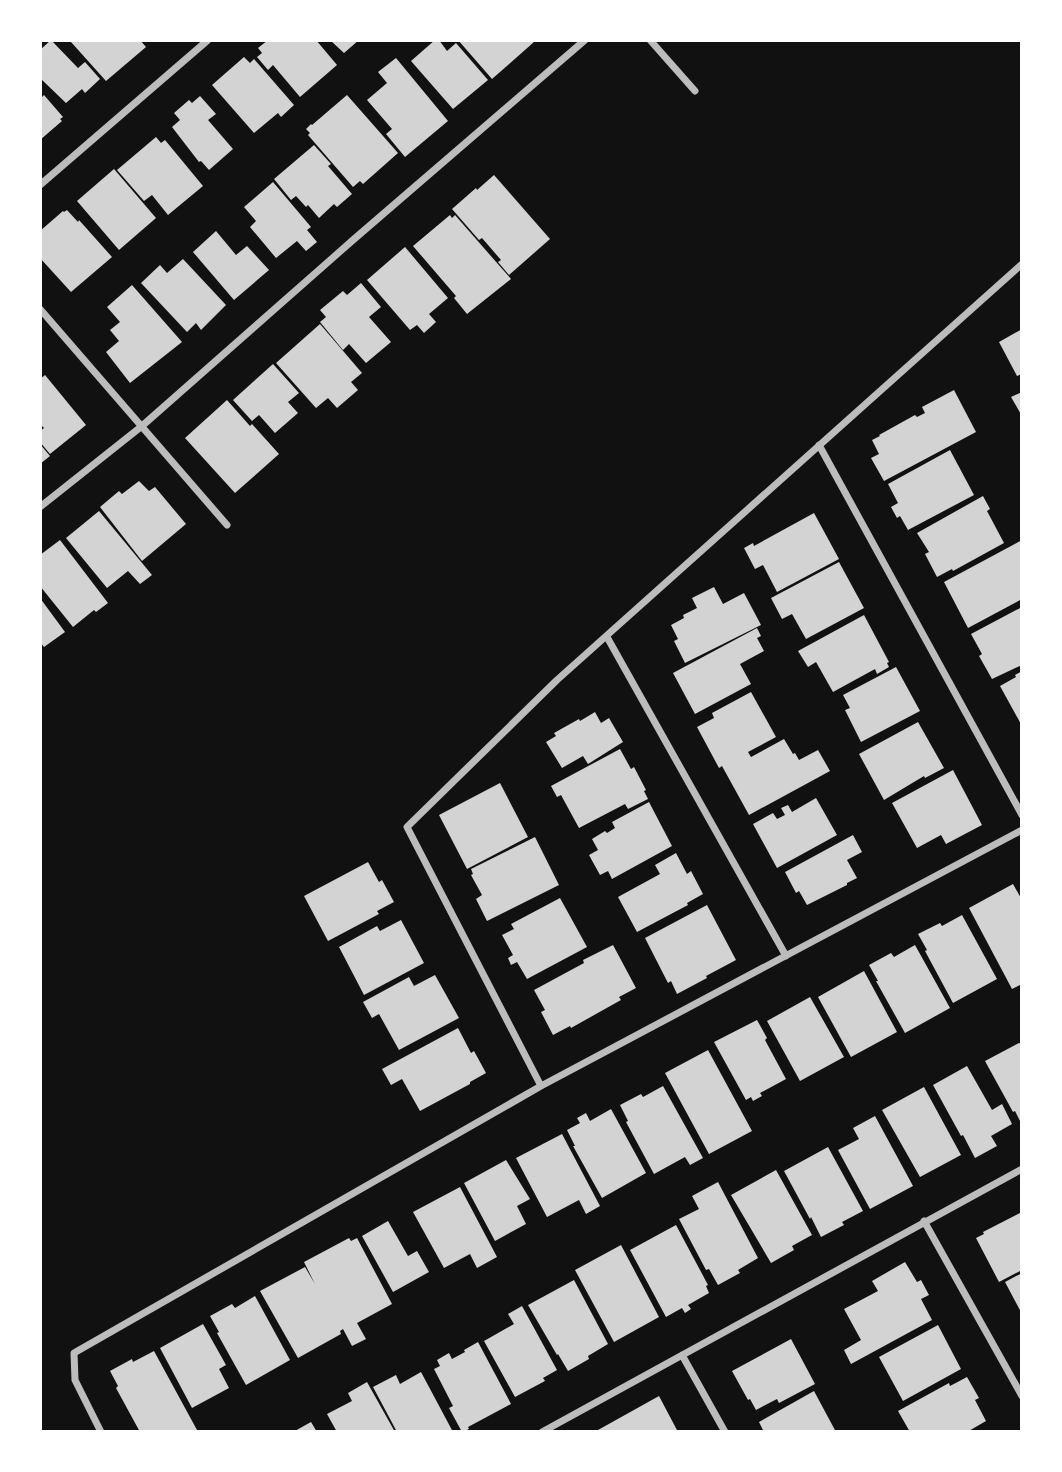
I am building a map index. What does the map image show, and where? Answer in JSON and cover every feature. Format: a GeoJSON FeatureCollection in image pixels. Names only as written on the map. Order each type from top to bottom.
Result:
{"type":"FeatureCollection","features":[{"type":"Feature","properties":{"kind":"street"},"geometry":{"type":"LineString","coordinates":[[40,185],[208,40]]}},
{"type":"Feature","properties":{"kind":"street"},"geometry":{"type":"LineString","coordinates":[[40,507],[142,426],[585,40]]}},
{"type":"Feature","properties":{"kind":"street"},"geometry":{"type":"LineString","coordinates":[[650,40],[695,91]]}},
{"type":"Feature","properties":{"kind":"street"},"geometry":{"type":"LineString","coordinates":[[541,1086],[407,827],[557,680],[1022,264]]}},
{"type":"Feature","properties":{"kind":"street"},"geometry":{"type":"LineString","coordinates":[[40,309],[227,525]]}},
{"type":"Feature","properties":{"kind":"street"},"geometry":{"type":"LineString","coordinates":[[819,445],[1022,815]]}},
{"type":"Feature","properties":{"kind":"street"},"geometry":{"type":"LineString","coordinates":[[607,638],[786,956]]}},
{"type":"Feature","properties":{"kind":"street"},"geometry":{"type":"LineString","coordinates":[[101,1432],[75,1380],[74,1353],[541,1086],[1022,830]]}},
{"type":"Feature","properties":{"kind":"street"},"geometry":{"type":"LineString","coordinates":[[542,1432],[1022,1169]]}},
{"type":"Feature","properties":{"kind":"street"},"geometry":{"type":"LineString","coordinates":[[924,1222],[1022,1396]]}},
{"type":"Feature","properties":{"kind":"street"},"geometry":{"type":"LineString","coordinates":[[682,1355],[725,1432]]}},
{"type":"Feature","properties":{"kind":"building"},"geometry":{"type":"Polygon","coordinates":[[[51,40],[78,68],[85,62],[100,79],[85,93],[82,89],[66,103],[40,78],[40,50],[51,40]]]}},
{"type":"Feature","properties":{"kind":"building"},"geometry":{"type":"Polygon","coordinates":[[[140,40],[146,47],[106,81],[71,42],[140,40]]]}},
{"type":"Feature","properties":{"kind":"building"},"geometry":{"type":"Polygon","coordinates":[[[268,40],[316,40],[337,65],[300,97],[273,65],[268,70],[257,57],[262,53],[258,48],[268,40]]]}},
{"type":"Feature","properties":{"kind":"building"},"geometry":{"type":"Polygon","coordinates":[[[330,40],[359,40],[344,53],[330,40]]]}},
{"type":"Feature","properties":{"kind":"building"},"geometry":{"type":"Polygon","coordinates":[[[435,40],[439,40],[447,51],[456,43],[488,80],[453,109],[411,61],[435,40]]]}},
{"type":"Feature","properties":{"kind":"building"},"geometry":{"type":"Polygon","coordinates":[[[458,40],[532,40],[534,42],[492,79],[458,40]]]}},
{"type":"Feature","properties":{"kind":"building"},"geometry":{"type":"Polygon","coordinates":[[[244,57],[250,63],[254,59],[294,105],[281,117],[278,113],[254,133],[212,85],[244,57]]]}},
{"type":"Feature","properties":{"kind":"building"},"geometry":{"type":"Polygon","coordinates":[[[396,58],[448,121],[405,157],[386,134],[392,129],[367,100],[387,83],[378,72],[396,58]]]}},
{"type":"Feature","properties":{"kind":"building"},"geometry":{"type":"Polygon","coordinates":[[[44,95],[63,117],[60,119],[62,121],[40,140],[40,99],[44,95]]]}},
{"type":"Feature","properties":{"kind":"building"},"geometry":{"type":"Polygon","coordinates":[[[347,95],[398,153],[363,184],[360,181],[353,187],[308,135],[310,133],[306,129],[347,95]]]}},
{"type":"Feature","properties":{"kind":"building"},"geometry":{"type":"Polygon","coordinates":[[[200,96],[216,114],[208,120],[233,149],[209,170],[199,162],[172,127],[180,120],[174,113],[189,100],[192,103],[200,96]]]}},
{"type":"Feature","properties":{"kind":"building"},"geometry":{"type":"Polygon","coordinates":[[[156,137],[161,143],[165,140],[203,186],[168,215],[152,195],[144,201],[117,170],[156,137]]]}},
{"type":"Feature","properties":{"kind":"building"},"geometry":{"type":"Polygon","coordinates":[[[314,145],[352,194],[337,207],[334,204],[319,218],[296,196],[291,200],[274,179],[314,145]]]}},
{"type":"Feature","properties":{"kind":"building"},"geometry":{"type":"Polygon","coordinates":[[[114,169],[156,218],[119,250],[77,201],[114,169]]]}},
{"type":"Feature","properties":{"kind":"building"},"geometry":{"type":"Polygon","coordinates":[[[494,175],[550,239],[509,275],[498,262],[501,260],[482,238],[479,240],[452,209],[494,175]]]}},
{"type":"Feature","properties":{"kind":"building"},"geometry":{"type":"Polygon","coordinates":[[[273,182],[311,227],[307,230],[317,242],[306,251],[297,241],[276,258],[250,227],[256,221],[244,207],[273,182]]]}},
{"type":"Feature","properties":{"kind":"building"},"geometry":{"type":"Polygon","coordinates":[[[67,210],[112,257],[71,292],[40,258],[40,231],[67,210]]]}},
{"type":"Feature","properties":{"kind":"building"},"geometry":{"type":"Polygon","coordinates":[[[450,215],[452,218],[455,215],[511,279],[467,314],[454,298],[456,296],[413,246],[450,215]]]}},
{"type":"Feature","properties":{"kind":"building"},"geometry":{"type":"Polygon","coordinates":[[[216,231],[236,255],[247,246],[269,270],[234,300],[193,252],[216,231]]]}},
{"type":"Feature","properties":{"kind":"building"},"geometry":{"type":"Polygon","coordinates":[[[405,247],[448,298],[429,314],[436,322],[424,333],[417,325],[410,330],[367,280],[405,247]]]}},
{"type":"Feature","properties":{"kind":"building"},"geometry":{"type":"Polygon","coordinates":[[[183,259],[226,305],[201,330],[196,323],[187,332],[141,283],[160,265],[167,273],[183,259]]]}},
{"type":"Feature","properties":{"kind":"building"},"geometry":{"type":"Polygon","coordinates":[[[361,283],[381,307],[369,317],[391,342],[366,363],[349,344],[343,350],[320,322],[326,317],[320,310],[343,291],[347,295],[361,283]]]}},
{"type":"Feature","properties":{"kind":"building"},"geometry":{"type":"Polygon","coordinates":[[[132,285],[182,342],[130,383],[106,352],[119,341],[110,330],[120,322],[107,307],[132,285]]]}},
{"type":"Feature","properties":{"kind":"building"},"geometry":{"type":"Polygon","coordinates":[[[320,324],[362,373],[351,382],[358,390],[337,408],[328,398],[316,408],[276,363],[320,324]]]}},
{"type":"Feature","properties":{"kind":"building"},"geometry":{"type":"Polygon","coordinates":[[[1022,329],[1022,374],[1017,376],[999,342],[1022,329]]]}},
{"type":"Feature","properties":{"kind":"building"},"geometry":{"type":"Polygon","coordinates":[[[273,364],[299,393],[288,402],[298,413],[275,433],[259,415],[252,421],[233,400],[273,364]]]}},
{"type":"Feature","properties":{"kind":"building"},"geometry":{"type":"Polygon","coordinates":[[[45,375],[86,425],[50,454],[40,442],[40,431],[44,428],[40,424],[40,379],[45,375]]]}},
{"type":"Feature","properties":{"kind":"building"},"geometry":{"type":"Polygon","coordinates":[[[954,390],[976,432],[884,481],[871,458],[879,454],[872,440],[915,415],[917,417],[925,413],[922,407],[954,390]]]}},
{"type":"Feature","properties":{"kind":"building"},"geometry":{"type":"Polygon","coordinates":[[[1022,392],[1022,416],[1011,397],[1022,392]]]}},
{"type":"Feature","properties":{"kind":"building"},"geometry":{"type":"Polygon","coordinates":[[[227,400],[279,454],[235,493],[185,438],[227,400]]]}},
{"type":"Feature","properties":{"kind":"building"},"geometry":{"type":"Polygon","coordinates":[[[40,444],[50,456],[40,464],[40,444]]]}},
{"type":"Feature","properties":{"kind":"building"},"geometry":{"type":"Polygon","coordinates":[[[950,450],[974,495],[908,530],[891,507],[898,503],[888,484],[950,450]]]}},
{"type":"Feature","properties":{"kind":"building"},"geometry":{"type":"Polygon","coordinates":[[[139,481],[149,491],[155,487],[186,524],[142,561],[100,507],[119,491],[122,494],[139,481]]]}},
{"type":"Feature","properties":{"kind":"building"},"geometry":{"type":"Polygon","coordinates":[[[983,496],[990,509],[987,511],[1004,543],[937,577],[925,554],[929,552],[917,533],[983,496]]]}},
{"type":"Feature","properties":{"kind":"building"},"geometry":{"type":"Polygon","coordinates":[[[99,511],[152,575],[140,584],[128,571],[107,588],[66,538],[99,511]]]}},
{"type":"Feature","properties":{"kind":"building"},"geometry":{"type":"Polygon","coordinates":[[[814,513],[839,559],[777,592],[763,565],[755,569],[744,548],[753,543],[754,546],[814,513]]]}},
{"type":"Feature","properties":{"kind":"building"},"geometry":{"type":"Polygon","coordinates":[[[60,540],[108,603],[96,612],[94,610],[73,627],[40,586],[40,555],[60,540]]]}},
{"type":"Feature","properties":{"kind":"building"},"geometry":{"type":"Polygon","coordinates":[[[1022,540],[1022,599],[968,628],[944,582],[1022,540]]]}},
{"type":"Feature","properties":{"kind":"building"},"geometry":{"type":"Polygon","coordinates":[[[839,562],[864,608],[806,639],[792,614],[782,619],[771,598],[839,562]]]}},
{"type":"Feature","properties":{"kind":"building"},"geometry":{"type":"Polygon","coordinates":[[[714,587],[723,604],[744,593],[761,625],[685,663],[674,641],[678,639],[671,625],[697,608],[692,598],[714,587]]]}},
{"type":"Feature","properties":{"kind":"building"},"geometry":{"type":"Polygon","coordinates":[[[40,598],[65,632],[44,647],[40,642],[40,598]]]}},
{"type":"Feature","properties":{"kind":"building"},"geometry":{"type":"Polygon","coordinates":[[[1022,607],[1022,665],[992,679],[971,634],[1022,607]]]}},
{"type":"Feature","properties":{"kind":"building"},"geometry":{"type":"Polygon","coordinates":[[[864,615],[889,662],[889,667],[877,674],[875,669],[833,692],[816,662],[808,667],[798,651],[864,615]]]}},
{"type":"Feature","properties":{"kind":"building"},"geometry":{"type":"Polygon","coordinates":[[[757,628],[761,636],[757,638],[764,651],[740,664],[751,684],[695,714],[673,673],[757,628]]]}},
{"type":"Feature","properties":{"kind":"building"},"geometry":{"type":"Polygon","coordinates":[[[896,667],[920,711],[861,742],[845,710],[850,708],[843,695],[896,667]]]}},
{"type":"Feature","properties":{"kind":"building"},"geometry":{"type":"Polygon","coordinates":[[[1022,671],[1022,726],[1000,686],[1022,671]]]}},
{"type":"Feature","properties":{"kind":"building"},"geometry":{"type":"Polygon","coordinates":[[[751,692],[776,737],[748,752],[751,757],[784,739],[799,760],[818,750],[830,771],[749,815],[697,727],[714,718],[712,713],[751,692]]]}},
{"type":"Feature","properties":{"kind":"building"},"geometry":{"type":"Polygon","coordinates":[[[595,712],[601,723],[609,718],[623,742],[588,764],[583,756],[562,768],[546,742],[556,736],[554,733],[595,712]]]}},
{"type":"Feature","properties":{"kind":"building"},"geometry":{"type":"Polygon","coordinates":[[[918,722],[944,768],[925,778],[924,776],[884,800],[859,754],[918,722]]]}},
{"type":"Feature","properties":{"kind":"building"},"geometry":{"type":"Polygon","coordinates":[[[620,749],[631,769],[634,767],[648,799],[628,809],[625,804],[579,828],[561,795],[557,797],[551,786],[620,749]]]}},
{"type":"Feature","properties":{"kind":"building"},"geometry":{"type":"Polygon","coordinates":[[[953,770],[982,825],[946,844],[941,835],[917,848],[892,803],[953,770]]]}},
{"type":"Feature","properties":{"kind":"building"},"geometry":{"type":"Polygon","coordinates":[[[500,783],[528,837],[467,869],[439,815],[500,783]]]}},
{"type":"Feature","properties":{"kind":"building"},"geometry":{"type":"Polygon","coordinates":[[[816,798],[837,835],[777,868],[753,824],[773,813],[777,819],[785,815],[781,808],[788,805],[792,812],[816,798]]]}},
{"type":"Feature","properties":{"kind":"building"},"geometry":{"type":"Polygon","coordinates":[[[649,802],[672,846],[612,879],[608,871],[600,875],[589,855],[598,850],[592,839],[615,828],[612,822],[649,802]]]}},
{"type":"Feature","properties":{"kind":"building"},"geometry":{"type":"Polygon","coordinates":[[[853,835],[862,852],[847,860],[857,878],[807,905],[799,891],[796,893],[785,872],[853,835]]]}},
{"type":"Feature","properties":{"kind":"building"},"geometry":{"type":"Polygon","coordinates":[[[535,837],[559,885],[487,921],[476,899],[482,895],[471,875],[471,869],[535,837]]]}},
{"type":"Feature","properties":{"kind":"building"},"geometry":{"type":"Polygon","coordinates":[[[676,853],[687,874],[691,871],[703,894],[637,932],[618,897],[660,874],[655,865],[676,853]]]}},
{"type":"Feature","properties":{"kind":"building"},"geometry":{"type":"Polygon","coordinates":[[[368,862],[394,902],[377,911],[379,914],[328,941],[304,896],[368,862]]]}},
{"type":"Feature","properties":{"kind":"building"},"geometry":{"type":"Polygon","coordinates":[[[1013,884],[1022,900],[1022,984],[1012,989],[969,908],[1013,884]]]}},
{"type":"Feature","properties":{"kind":"building"},"geometry":{"type":"Polygon","coordinates":[[[560,898],[587,947],[527,979],[517,962],[511,965],[508,958],[513,955],[502,935],[514,929],[511,924],[560,898]]]}},
{"type":"Feature","properties":{"kind":"building"},"geometry":{"type":"Polygon","coordinates":[[[707,905],[736,960],[677,994],[671,981],[668,983],[645,938],[707,905]]]}},
{"type":"Feature","properties":{"kind":"building"},"geometry":{"type":"Polygon","coordinates":[[[962,915],[997,979],[953,1003],[918,934],[940,923],[942,926],[962,915]]]}},
{"type":"Feature","properties":{"kind":"building"},"geometry":{"type":"Polygon","coordinates":[[[401,920],[424,963],[364,995],[339,947],[377,926],[380,931],[401,920]]]}},
{"type":"Feature","properties":{"kind":"building"},"geometry":{"type":"Polygon","coordinates":[[[613,945],[636,988],[619,997],[621,1000],[553,1035],[541,1012],[545,1010],[534,990],[613,945]]]}},
{"type":"Feature","properties":{"kind":"building"},"geometry":{"type":"Polygon","coordinates":[[[915,945],[950,1008],[905,1033],[869,965],[891,953],[894,957],[915,945]]]}},
{"type":"Feature","properties":{"kind":"building"},"geometry":{"type":"Polygon","coordinates":[[[864,971],[897,1032],[851,1057],[818,997],[864,971]]]}},
{"type":"Feature","properties":{"kind":"building"},"geometry":{"type":"Polygon","coordinates":[[[435,975],[459,1018],[399,1050],[379,1014],[372,1018],[363,1002],[409,977],[414,986],[435,975]]]}},
{"type":"Feature","properties":{"kind":"building"},"geometry":{"type":"Polygon","coordinates":[[[810,997],[844,1057],[800,1081],[767,1021],[810,997]]]}},
{"type":"Feature","properties":{"kind":"building"},"geometry":{"type":"Polygon","coordinates":[[[757,1020],[786,1079],[760,1093],[762,1096],[753,1101],[751,1097],[746,1100],[714,1042],[757,1020]]]}},
{"type":"Feature","properties":{"kind":"building"},"geometry":{"type":"Polygon","coordinates":[[[458,1028],[471,1053],[474,1051],[486,1073],[420,1111],[402,1079],[391,1085],[382,1069],[458,1028]]]}},
{"type":"Feature","properties":{"kind":"building"},"geometry":{"type":"Polygon","coordinates":[[[1019,1043],[1022,1044],[1022,1125],[985,1061],[1019,1043]]]}},
{"type":"Feature","properties":{"kind":"building"},"geometry":{"type":"Polygon","coordinates":[[[708,1050],[752,1131],[709,1154],[665,1073],[708,1050]]]}},
{"type":"Feature","properties":{"kind":"building"},"geometry":{"type":"Polygon","coordinates":[[[967,1066],[992,1110],[1002,1104],[1012,1124],[991,1136],[997,1146],[975,1158],[933,1085],[967,1066]]]}},
{"type":"Feature","properties":{"kind":"building"},"geometry":{"type":"Polygon","coordinates":[[[663,1086],[703,1158],[690,1165],[685,1157],[654,1174],[626,1122],[628,1121],[620,1105],[663,1086]]]}},
{"type":"Feature","properties":{"kind":"building"},"geometry":{"type":"Polygon","coordinates":[[[924,1087],[961,1155],[920,1177],[882,1110],[924,1087]]]}},
{"type":"Feature","properties":{"kind":"building"},"geometry":{"type":"Polygon","coordinates":[[[611,1109],[646,1173],[602,1198],[567,1130],[580,1123],[577,1118],[586,1113],[590,1121],[611,1109]]]}},
{"type":"Feature","properties":{"kind":"building"},"geometry":{"type":"Polygon","coordinates":[[[875,1116],[913,1186],[870,1209],[838,1150],[859,1139],[853,1128],[875,1116]]]}},
{"type":"Feature","properties":{"kind":"building"},"geometry":{"type":"Polygon","coordinates":[[[562,1134],[600,1206],[586,1214],[579,1200],[547,1217],[516,1158],[562,1134]]]}},
{"type":"Feature","properties":{"kind":"building"},"geometry":{"type":"Polygon","coordinates":[[[828,1147],[863,1211],[821,1237],[784,1171],[828,1147]]]}},
{"type":"Feature","properties":{"kind":"building"},"geometry":{"type":"Polygon","coordinates":[[[506,1160],[530,1199],[517,1206],[526,1224],[495,1241],[464,1183],[506,1160]]]}},
{"type":"Feature","properties":{"kind":"building"},"geometry":{"type":"Polygon","coordinates":[[[776,1170],[812,1235],[792,1246],[794,1250],[771,1263],[731,1195],[776,1170]]]}},
{"type":"Feature","properties":{"kind":"building"},"geometry":{"type":"Polygon","coordinates":[[[718,1182],[758,1258],[738,1270],[740,1273],[718,1285],[709,1269],[706,1270],[679,1219],[699,1209],[692,1196],[718,1182]]]}},
{"type":"Feature","properties":{"kind":"building"},"geometry":{"type":"Polygon","coordinates":[[[460,1187],[497,1257],[477,1268],[470,1254],[444,1268],[413,1212],[460,1187]]]}},
{"type":"Feature","properties":{"kind":"building"},"geometry":{"type":"Polygon","coordinates":[[[1022,1212],[1022,1270],[999,1282],[976,1238],[1022,1212]]]}},
{"type":"Feature","properties":{"kind":"building"},"geometry":{"type":"Polygon","coordinates":[[[388,1221],[408,1256],[417,1251],[429,1272],[393,1292],[362,1236],[388,1221]]]}},
{"type":"Feature","properties":{"kind":"building"},"geometry":{"type":"Polygon","coordinates":[[[676,1225],[708,1285],[706,1286],[709,1293],[688,1305],[691,1309],[685,1313],[682,1308],[666,1317],[630,1250],[676,1225]]]}},
{"type":"Feature","properties":{"kind":"building"},"geometry":{"type":"Polygon","coordinates":[[[349,1238],[351,1241],[357,1238],[392,1304],[357,1323],[366,1339],[352,1346],[343,1329],[341,1334],[298,1358],[260,1291],[305,1267],[315,1284],[304,1262],[349,1238]]]}},
{"type":"Feature","properties":{"kind":"building"},"geometry":{"type":"Polygon","coordinates":[[[621,1245],[659,1317],[614,1342],[575,1270],[621,1245]]]}},
{"type":"Feature","properties":{"kind":"building"},"geometry":{"type":"Polygon","coordinates":[[[905,1262],[917,1282],[921,1280],[929,1295],[921,1299],[932,1320],[851,1364],[844,1350],[861,1340],[844,1309],[878,1291],[872,1281],[905,1262]]]}},
{"type":"Feature","properties":{"kind":"building"},"geometry":{"type":"Polygon","coordinates":[[[1022,1273],[1022,1314],[1005,1282],[1022,1273]]]}},
{"type":"Feature","properties":{"kind":"building"},"geometry":{"type":"Polygon","coordinates":[[[574,1280],[608,1344],[568,1371],[528,1305],[574,1280]]]}},
{"type":"Feature","properties":{"kind":"building"},"geometry":{"type":"Polygon","coordinates":[[[255,1296],[290,1360],[246,1385],[210,1316],[232,1304],[235,1308],[255,1296]]]}},
{"type":"Feature","properties":{"kind":"building"},"geometry":{"type":"Polygon","coordinates":[[[522,1306],[557,1370],[543,1378],[545,1381],[515,1397],[484,1341],[514,1324],[508,1314],[522,1306]]]}},
{"type":"Feature","properties":{"kind":"building"},"geometry":{"type":"Polygon","coordinates":[[[203,1324],[226,1365],[219,1369],[229,1388],[192,1408],[160,1348],[203,1324]]]}},
{"type":"Feature","properties":{"kind":"building"},"geometry":{"type":"Polygon","coordinates":[[[938,1325],[961,1369],[903,1401],[879,1357],[938,1325]]]}},
{"type":"Feature","properties":{"kind":"building"},"geometry":{"type":"Polygon","coordinates":[[[791,1339],[815,1384],[779,1403],[777,1399],[756,1410],[732,1371],[791,1339]]]}},
{"type":"Feature","properties":{"kind":"building"},"geometry":{"type":"Polygon","coordinates":[[[478,1342],[511,1404],[462,1432],[449,1408],[453,1406],[434,1369],[440,1366],[437,1360],[449,1353],[452,1359],[478,1342]]]}},
{"type":"Feature","properties":{"kind":"building"},"geometry":{"type":"Polygon","coordinates":[[[154,1351],[197,1430],[194,1432],[140,1432],[116,1388],[118,1386],[110,1371],[154,1351]]]}},
{"type":"Feature","properties":{"kind":"building"},"geometry":{"type":"Polygon","coordinates":[[[421,1372],[453,1432],[397,1432],[373,1387],[396,1375],[400,1384],[421,1372]]]}},
{"type":"Feature","properties":{"kind":"building"},"geometry":{"type":"Polygon","coordinates":[[[967,1377],[979,1398],[975,1400],[986,1421],[967,1432],[910,1432],[898,1411],[949,1383],[950,1386],[967,1377]]]}},
{"type":"Feature","properties":{"kind":"building"},"geometry":{"type":"Polygon","coordinates":[[[367,1382],[395,1432],[337,1432],[327,1414],[352,1401],[348,1393],[367,1382]]]}},
{"type":"Feature","properties":{"kind":"building"},"geometry":{"type":"Polygon","coordinates":[[[814,1391],[836,1432],[764,1432],[759,1422],[814,1391]]]}},
{"type":"Feature","properties":{"kind":"building"},"geometry":{"type":"Polygon","coordinates":[[[659,1396],[678,1432],[599,1432],[598,1430],[659,1396]]]}},
{"type":"Feature","properties":{"kind":"building"},"geometry":{"type":"Polygon","coordinates":[[[311,1422],[317,1432],[293,1432],[311,1422]]]}}]}
